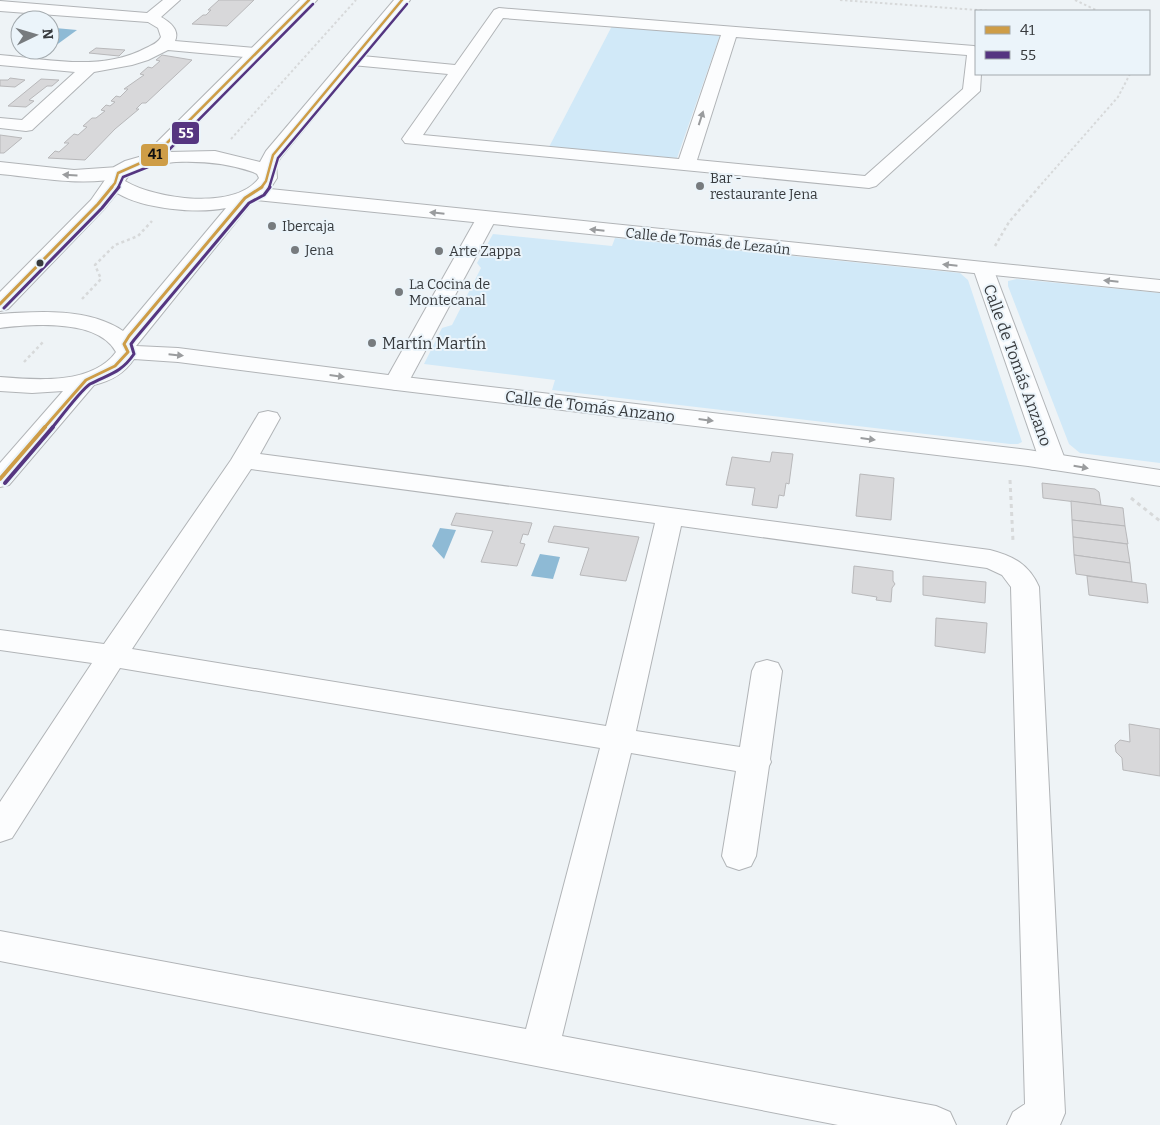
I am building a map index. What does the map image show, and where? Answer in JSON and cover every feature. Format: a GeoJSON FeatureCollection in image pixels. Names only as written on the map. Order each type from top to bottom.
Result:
{"type":"FeatureCollection","features":[{"type":"Feature","properties":{"kind":"street"},"geometry":{"type":"LineString","coordinates":[[151,18],[172,0]]}},
{"type":"Feature","properties":{"kind":"street"},"geometry":{"type":"LineString","coordinates":[[145,161],[157,153],[309,0]]}},
{"type":"Feature","properties":{"kind":"street"},"geometry":{"type":"LineString","coordinates":[[0,384],[48,385],[86,380],[113,370],[125,359],[126,348],[251,196],[267,182],[267,164],[273,155],[402,0]]}},
{"type":"Feature","properties":{"kind":"street"},"geometry":{"type":"LineString","coordinates":[[0,6],[151,18],[164,25],[168,30],[169,37],[165,45]]}},
{"type":"Feature","properties":{"kind":"street"},"geometry":{"type":"LineString","coordinates":[[975,54],[974,51],[500,14],[408,144],[686,164],[869,182],[971,91],[975,63]]}},
{"type":"Feature","properties":{"kind":"street"},"geometry":{"type":"LineString","coordinates":[[686,164],[730,31]]}},
{"type":"Feature","properties":{"kind":"street"},"geometry":{"type":"LineString","coordinates":[[0,60],[89,68],[126,62],[142,57],[165,45],[256,53]]}},
{"type":"Feature","properties":{"kind":"street"},"geometry":{"type":"LineString","coordinates":[[352,60],[459,70]]}},
{"type":"Feature","properties":{"kind":"street"},"geometry":{"type":"LineString","coordinates":[[0,123],[26,126],[89,68]]}},
{"type":"Feature","properties":{"kind":"street"},"geometry":{"type":"LineString","coordinates":[[0,304],[98,204],[117,178],[129,166],[145,161],[178,157],[214,157],[240,162],[266,171]]}},
{"type":"Feature","properties":{"kind":"street"},"geometry":{"type":"LineString","coordinates":[[0,168],[117,178]]}},
{"type":"Feature","properties":{"kind":"street","name":"Calle de Tomás de Lezaún"},"geometry":{"type":"LineString","coordinates":[[117,178],[128,191],[159,201],[193,204],[251,196],[1160,286]]}},
{"type":"Feature","properties":{"kind":"street"},"geometry":{"type":"LineString","coordinates":[[396,384],[486,218]]}},
{"type":"Feature","properties":{"kind":"street","name":"Calle de Tomás Anzano"},"geometry":{"type":"LineString","coordinates":[[989,269],[1053,462]]}},
{"type":"Feature","properties":{"kind":"street"},"geometry":{"type":"LineString","coordinates":[[0,321],[36,318],[72,321],[104,330],[117,337],[126,348]]}},
{"type":"Feature","properties":{"kind":"street","name":"Calle de Tomás Anzano"},"geometry":{"type":"LineString","coordinates":[[126,348],[396,384],[1053,462],[1160,478]]}},
{"type":"Feature","properties":{"kind":"street"},"geometry":{"type":"LineString","coordinates":[[0,479],[86,380]]}},
{"type":"Feature","properties":{"kind":"street"},"geometry":{"type":"LineString","coordinates":[[0,829],[112,656],[244,460],[268,418]]}},
{"type":"Feature","properties":{"kind":"street"},"geometry":{"type":"LineString","coordinates":[[244,460],[990,559],[1002,562],[1014,569],[1022,578],[1025,587],[1044,1114],[1028,1125]]}},
{"type":"Feature","properties":{"kind":"street"},"geometry":{"type":"LineString","coordinates":[[540,1050],[618,740],[670,518]]}},
{"type":"Feature","properties":{"kind":"street"},"geometry":{"type":"LineString","coordinates":[[0,640],[112,656],[755,762]]}},
{"type":"Feature","properties":{"kind":"street"},"geometry":{"type":"LineString","coordinates":[[739,856],[755,762],[767,672]]}},
{"type":"Feature","properties":{"kind":"street"},"geometry":{"type":"LineString","coordinates":[[0,946],[936,1125]]}},
{"type":"Feature","properties":{"kind":"path"},"geometry":{"type":"LineString","coordinates":[[840,0],[977,10]]}},
{"type":"Feature","properties":{"kind":"path"},"geometry":{"type":"LineString","coordinates":[[1075,0],[1096,10]]}},
{"type":"Feature","properties":{"kind":"path"},"geometry":{"type":"LineString","coordinates":[[989,269],[994,247],[1009,222],[1118,97],[1129,75]]}},
{"type":"Feature","properties":{"kind":"path"},"geometry":{"type":"LineString","coordinates":[[1010,473],[1014,569]]}},
{"type":"Feature","properties":{"kind":"shaded area"},"geometry":{"type":"Polygon","coordinates":[[[612,26],[720,35],[677,158],[549,147],[612,26]]]}},
{"type":"Feature","properties":{"kind":"shaded area"},"geometry":{"type":"Polygon","coordinates":[[[493,234],[612,246],[615,238],[960,273],[968,280],[1022,442],[1010,444],[552,390],[555,380],[424,364],[442,328],[452,325],[481,268],[477,263],[493,234]]]}},
{"type":"Feature","properties":{"kind":"shaded area"},"geometry":{"type":"Polygon","coordinates":[[[1017,279],[1160,293],[1160,463],[1080,453],[1069,444],[1008,286],[1008,281],[1017,279]]]}},
{"type":"Feature","properties":{"kind":"water"},"geometry":{"type":"Polygon","coordinates":[[[60,28],[77,30],[60,42],[60,28]]]}},
{"type":"Feature","properties":{"kind":"water"},"geometry":{"type":"Polygon","coordinates":[[[440,528],[456,530],[444,559],[432,546],[440,528]]]}},
{"type":"Feature","properties":{"kind":"water"},"geometry":{"type":"Polygon","coordinates":[[[540,554],[560,557],[553,579],[531,576],[540,554]]]}},
{"type":"Feature","properties":{"kind":"building"},"geometry":{"type":"Polygon","coordinates":[[[219,0],[254,0],[227,26],[192,24],[203,15],[206,15],[211,10],[208,10],[219,0]]]}},
{"type":"Feature","properties":{"kind":"building"},"geometry":{"type":"Polygon","coordinates":[[[96,48],[125,50],[119,56],[89,53],[96,48]]]}},
{"type":"Feature","properties":{"kind":"building"},"geometry":{"type":"Polygon","coordinates":[[[162,55],[192,60],[146,103],[142,103],[136,109],[139,109],[115,129],[85,160],[48,158],[55,151],[59,152],[69,143],[64,143],[74,134],[78,135],[87,127],[83,126],[92,118],[96,118],[105,111],[101,110],[106,105],[110,106],[115,102],[111,101],[116,96],[120,97],[128,89],[124,89],[144,75],[140,74],[148,67],[152,68],[160,61],[156,60],[162,55]]]}},
{"type":"Feature","properties":{"kind":"building"},"geometry":{"type":"Polygon","coordinates":[[[10,78],[25,80],[15,87],[0,86],[0,80],[8,80],[10,78]]]}},
{"type":"Feature","properties":{"kind":"building"},"geometry":{"type":"Polygon","coordinates":[[[41,79],[59,80],[52,86],[47,86],[29,100],[34,101],[26,107],[8,106],[41,79]]]}},
{"type":"Feature","properties":{"kind":"building"},"geometry":{"type":"Polygon","coordinates":[[[0,135],[22,138],[4,153],[0,153],[0,135]]]}},
{"type":"Feature","properties":{"kind":"building"},"geometry":{"type":"Polygon","coordinates":[[[772,452],[793,454],[789,484],[786,483],[784,496],[779,495],[777,508],[752,505],[755,488],[726,485],[732,457],[770,462],[772,452]]]}},
{"type":"Feature","properties":{"kind":"building"},"geometry":{"type":"Polygon","coordinates":[[[860,474],[894,478],[891,520],[856,516],[860,474]]]}},
{"type":"Feature","properties":{"kind":"building"},"geometry":{"type":"Polygon","coordinates":[[[1042,483],[1095,489],[1099,492],[1101,505],[1043,498],[1042,483]]]}},
{"type":"Feature","properties":{"kind":"building"},"geometry":{"type":"Polygon","coordinates":[[[1071,501],[1123,508],[1125,526],[1072,520],[1071,501]]]}},
{"type":"Feature","properties":{"kind":"building"},"geometry":{"type":"Polygon","coordinates":[[[456,513],[532,523],[528,535],[523,534],[520,543],[525,544],[517,566],[481,562],[493,531],[451,525],[456,513]]]}},
{"type":"Feature","properties":{"kind":"building"},"geometry":{"type":"Polygon","coordinates":[[[1072,520],[1125,526],[1128,544],[1073,537],[1072,520]]]}},
{"type":"Feature","properties":{"kind":"building"},"geometry":{"type":"Polygon","coordinates":[[[554,526],[639,537],[626,581],[580,575],[589,548],[548,542],[554,526]]]}},
{"type":"Feature","properties":{"kind":"building"},"geometry":{"type":"Polygon","coordinates":[[[1073,537],[1127,544],[1130,563],[1074,555],[1073,537]]]}},
{"type":"Feature","properties":{"kind":"building"},"geometry":{"type":"Polygon","coordinates":[[[1074,555],[1130,563],[1132,582],[1076,574],[1074,555]]]}},
{"type":"Feature","properties":{"kind":"building"},"geometry":{"type":"Polygon","coordinates":[[[854,566],[893,571],[893,581],[895,584],[892,588],[891,602],[876,600],[877,597],[852,593],[854,566]]]}},
{"type":"Feature","properties":{"kind":"building"},"geometry":{"type":"Polygon","coordinates":[[[923,576],[986,582],[985,603],[923,595],[923,576]]]}},
{"type":"Feature","properties":{"kind":"building"},"geometry":{"type":"Polygon","coordinates":[[[1087,576],[1146,584],[1148,603],[1089,595],[1087,576]]]}},
{"type":"Feature","properties":{"kind":"building"},"geometry":{"type":"Polygon","coordinates":[[[936,618],[987,623],[985,653],[935,646],[936,618]]]}},
{"type":"Feature","properties":{"kind":"building"},"geometry":{"type":"Polygon","coordinates":[[[1129,724],[1160,729],[1160,776],[1123,770],[1122,758],[1116,752],[1115,745],[1120,740],[1130,742],[1129,724]]]}},
{"type":"Feature","properties":{"kind":"transit line","name":"41"},"geometry":{"type":"LineString","coordinates":[[0,304],[98,204],[115,183],[118,173],[145,161],[157,153],[309,0]]}},
{"type":"Feature","properties":{"kind":"transit line","name":"41"},"geometry":{"type":"LineString","coordinates":[[0,479],[86,380],[110,369],[124,358],[128,352],[124,344],[129,336],[245,198],[264,186],[273,155],[402,0]]}},
{"type":"Feature","properties":{"kind":"transit line","name":"55"},"geometry":{"type":"LineString","coordinates":[[4,308],[102,208],[120,186],[123,177],[148,167],[161,158],[313,4]]}},
{"type":"Feature","properties":{"kind":"transit line","name":"55"},"geometry":{"type":"LineString","coordinates":[[5,483],[89,385],[115,374],[130,360],[134,354],[131,344],[134,340],[249,203],[264,195],[271,185],[278,158],[407,4]]}},
{"type":"Feature","properties":{"kind":"place","name":"Bar - restaurante Jena"},"geometry":{"type":"Point","coordinates":[700,186]}},
{"type":"Feature","properties":{"kind":"place","name":"Ibercaja"},"geometry":{"type":"Point","coordinates":[272,226]}},
{"type":"Feature","properties":{"kind":"place","name":"Jena"},"geometry":{"type":"Point","coordinates":[295,250]}},
{"type":"Feature","properties":{"kind":"place","name":"Arte Zappa"},"geometry":{"type":"Point","coordinates":[439,251]}},
{"type":"Feature","properties":{"kind":"place","name":"La Cocina de Montecanal"},"geometry":{"type":"Point","coordinates":[399,292]}},
{"type":"Feature","properties":{"kind":"place","name":"Martín Martín"},"geometry":{"type":"Point","coordinates":[372,343]}}]}
